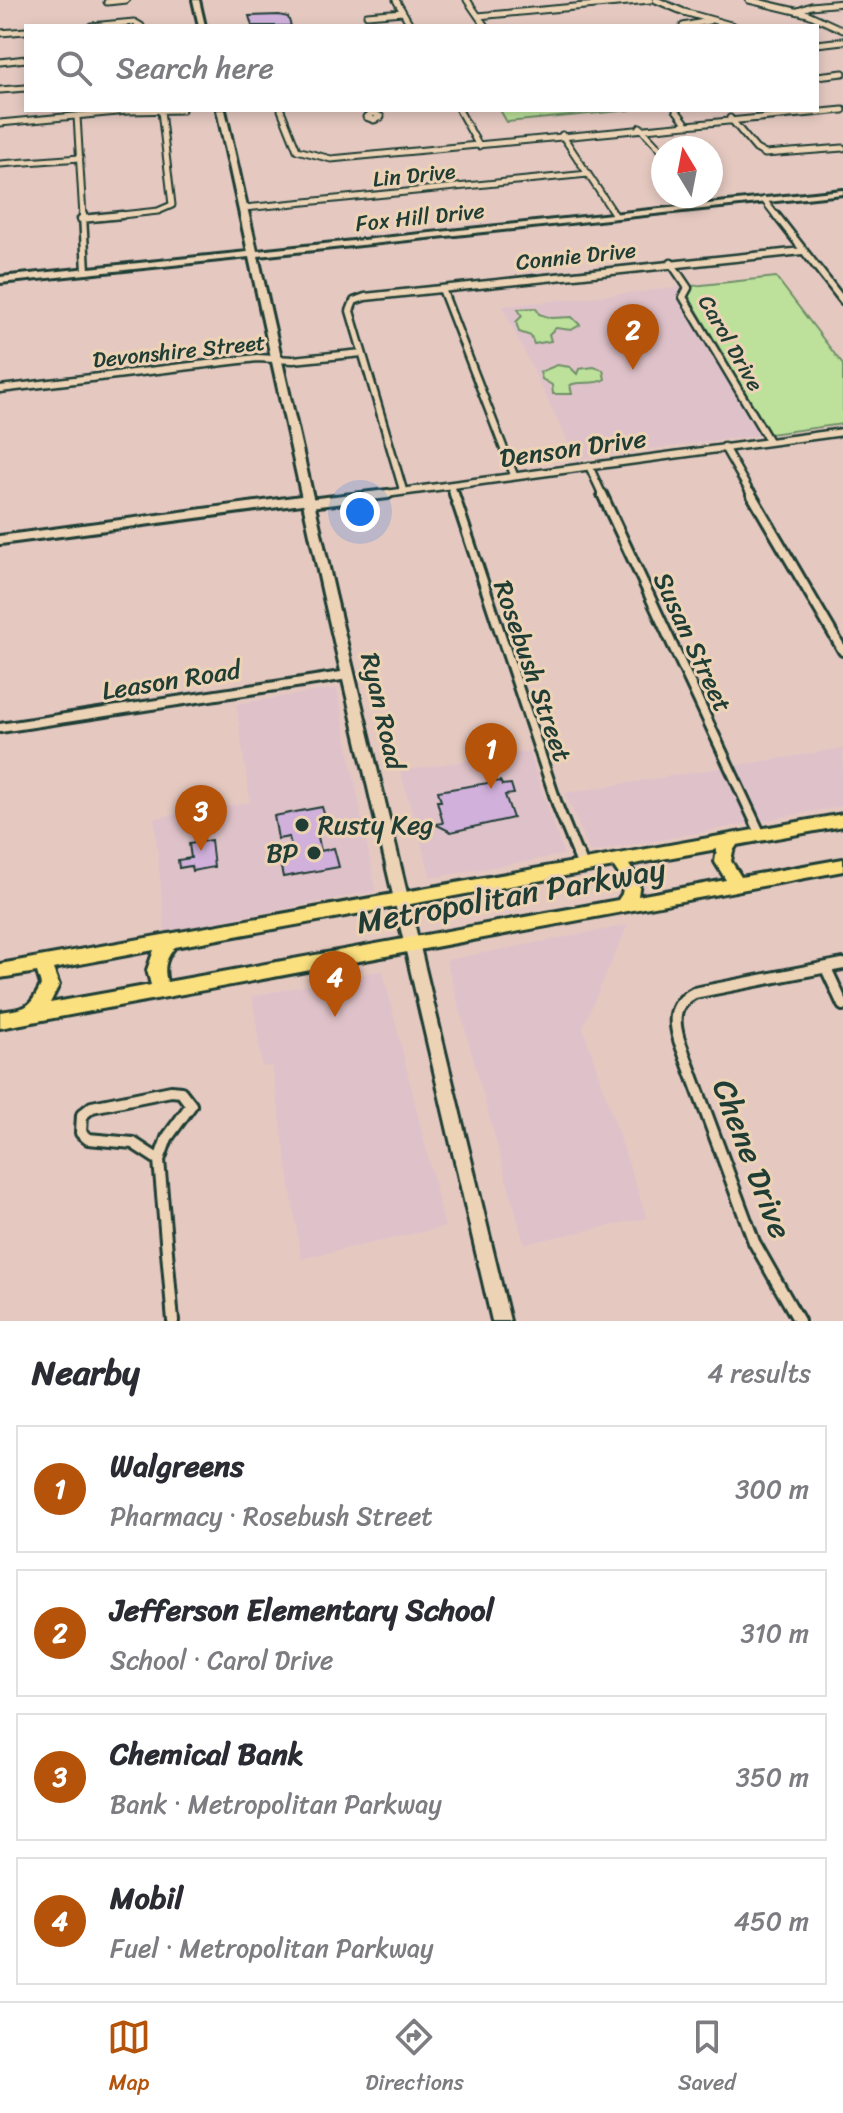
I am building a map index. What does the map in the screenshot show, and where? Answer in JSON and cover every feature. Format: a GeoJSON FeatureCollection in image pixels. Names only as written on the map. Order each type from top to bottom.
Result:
{"type":"FeatureCollection","features":[{"type":"Feature","properties":{"kind":"main road"},"geometry":{"type":"LineString","coordinates":[[196,0],[202,24]]}},
{"type":"Feature","properties":{"kind":"main road","name":"Ryan Road"},"geometry":{"type":"LineString","coordinates":[[221,112],[410,944],[501,1321]]}},
{"type":"Feature","properties":{"kind":"main road","name":"Fox Hill Drive"},"geometry":{"type":"LineString","coordinates":[[0,280],[843,192]]}},
{"type":"Feature","properties":{"kind":"main road","name":"Metropolitan Parkway"},"geometry":{"type":"LineString","coordinates":[[0,971],[843,820]]}},
{"type":"Feature","properties":{"kind":"main road"},"geometry":{"type":"LineString","coordinates":[[731,841],[725,849],[723,862],[737,884]]}},
{"type":"Feature","properties":{"kind":"main road"},"geometry":{"type":"LineString","coordinates":[[618,861],[632,881],[630,896],[623,906]]}},
{"type":"Feature","properties":{"kind":"main road","name":"Metropolitan Parkway"},"geometry":{"type":"LineString","coordinates":[[0,1020],[843,865]]}},
{"type":"Feature","properties":{"kind":"main road"},"geometry":{"type":"LineString","coordinates":[[162,990],[155,965],[170,941]]}},
{"type":"Feature","properties":{"kind":"main road"},"geometry":{"type":"LineString","coordinates":[[31,1014],[41,1004],[50,985],[42,963]]}},
{"type":"Feature","properties":{"kind":"street"},"geometry":{"type":"LineString","coordinates":[[107,2],[126,0]]}},
{"type":"Feature","properties":{"kind":"street"},"geometry":{"type":"LineString","coordinates":[[396,0],[410,24]]}},
{"type":"Feature","properties":{"kind":"street"},"geometry":{"type":"LineString","coordinates":[[467,0],[484,24]]}},
{"type":"Feature","properties":{"kind":"street"},"geometry":{"type":"LineString","coordinates":[[478,16],[650,0]]}},
{"type":"Feature","properties":{"kind":"street"},"geometry":{"type":"LineString","coordinates":[[656,0],[726,24]]}},
{"type":"Feature","properties":{"kind":"street"},"geometry":{"type":"LineString","coordinates":[[749,0],[797,11],[843,30]]}},
{"type":"Feature","properties":{"kind":"street"},"geometry":{"type":"LineString","coordinates":[[797,11],[811,6],[843,3]]}},
{"type":"Feature","properties":{"kind":"street"},"geometry":{"type":"LineString","coordinates":[[367,15],[403,12]]}},
{"type":"Feature","properties":{"kind":"street"},"geometry":{"type":"LineString","coordinates":[[692,24],[710,20]]}},
{"type":"Feature","properties":{"kind":"street"},"geometry":{"type":"LineString","coordinates":[[0,33],[24,31]]}},
{"type":"Feature","properties":{"kind":"street"},"geometry":{"type":"LineString","coordinates":[[819,44],[843,41]]}},
{"type":"Feature","properties":{"kind":"street"},"geometry":{"type":"LineString","coordinates":[[0,62],[24,59]]}},
{"type":"Feature","properties":{"kind":"street"},"geometry":{"type":"LineString","coordinates":[[819,76],[843,73]]}},
{"type":"Feature","properties":{"kind":"street"},"geometry":{"type":"LineString","coordinates":[[0,90],[24,88]]}},
{"type":"Feature","properties":{"kind":"street"},"geometry":{"type":"LineString","coordinates":[[819,112],[843,110]]}},
{"type":"Feature","properties":{"kind":"street"},"geometry":{"type":"LineString","coordinates":[[0,123],[144,112]]}},
{"type":"Feature","properties":{"kind":"street"},"geometry":{"type":"LineString","coordinates":[[81,219],[158,211],[172,205],[161,112]]}},
{"type":"Feature","properties":{"kind":"street"},"geometry":{"type":"LineString","coordinates":[[282,112],[297,150],[317,158],[338,159],[815,112]]}},
{"type":"Feature","properties":{"kind":"street"},"geometry":{"type":"LineString","coordinates":[[364,112],[376,113]]}},
{"type":"Feature","properties":{"kind":"street"},"geometry":{"type":"LineString","coordinates":[[460,112],[479,146]]}},
{"type":"Feature","properties":{"kind":"street"},"geometry":{"type":"LineString","coordinates":[[678,112],[686,123]]}},
{"type":"Feature","properties":{"kind":"street"},"geometry":{"type":"LineString","coordinates":[[77,116],[86,271]]}},
{"type":"Feature","properties":{"kind":"street"},"geometry":{"type":"LineString","coordinates":[[730,118],[756,149],[765,154],[843,148]]}},
{"type":"Feature","properties":{"kind":"street"},"geometry":{"type":"LineString","coordinates":[[640,127],[651,139]]}},
{"type":"Feature","properties":{"kind":"street"},"geometry":{"type":"LineString","coordinates":[[562,135],[615,215]]}},
{"type":"Feature","properties":{"kind":"street"},"geometry":{"type":"LineString","coordinates":[[0,164],[80,158]]}},
{"type":"Feature","properties":{"kind":"street","name":"Lin Drive"},"geometry":{"type":"LineString","coordinates":[[244,208],[588,174]]}},
{"type":"Feature","properties":{"kind":"street"},"geometry":{"type":"LineString","coordinates":[[764,200],[843,301]]}},
{"type":"Feature","properties":{"kind":"street","name":"Connie Drive"},"geometry":{"type":"LineString","coordinates":[[362,353],[350,311],[354,301],[365,297],[802,251]]}},
{"type":"Feature","properties":{"kind":"street","name":"Carol Drive"},"geometry":{"type":"LineString","coordinates":[[671,263],[688,288],[683,297],[769,441]]}},
{"type":"Feature","properties":{"kind":"street"},"geometry":{"type":"LineString","coordinates":[[442,289],[514,475]]}},
{"type":"Feature","properties":{"kind":"street"},"geometry":{"type":"LineString","coordinates":[[362,353],[403,490]]}},
{"type":"Feature","properties":{"kind":"street","name":"Devonshire Street"},"geometry":{"type":"LineString","coordinates":[[0,389],[257,358],[293,360],[362,353]]}},
{"type":"Feature","properties":{"kind":"street","name":"Denson Drive"},"geometry":{"type":"LineString","coordinates":[[0,540],[451,486],[843,432]]}},
{"type":"Feature","properties":{"kind":"street"},"geometry":{"type":"LineString","coordinates":[[724,447],[843,651]]}},
{"type":"Feature","properties":{"kind":"street","name":"Susan Street"},"geometry":{"type":"LineString","coordinates":[[589,466],[761,835]]}},
{"type":"Feature","properties":{"kind":"street","name":"Rosebush Street"},"geometry":{"type":"LineString","coordinates":[[451,486],[558,807],[583,867]]}},
{"type":"Feature","properties":{"kind":"street","name":"Leason Road"},"geometry":{"type":"LineString","coordinates":[[0,728],[348,675]]}},
{"type":"Feature","properties":{"kind":"street"},"geometry":{"type":"LineString","coordinates":[[843,964],[826,968],[843,1005]]}},
{"type":"Feature","properties":{"kind":"street","name":"Chene Drive"},"geometry":{"type":"LineString","coordinates":[[799,1321],[754,1242],[679,1040],[674,1025],[675,1009],[680,1001],[694,993],[826,968]]}},
{"type":"Feature","properties":{"kind":"street"},"geometry":{"type":"LineString","coordinates":[[159,1160],[134,1142],[121,1138],[88,1139],[81,1133],[82,1115],[92,1107],[181,1092],[191,1105],[167,1138],[159,1160],[173,1321]]}},
{"type":"Feature","properties":{"kind":"shaded area"},"geometry":{"type":"Polygon","coordinates":[[[683,287],[770,434],[576,459],[502,306],[683,287]]]}},
{"type":"Feature","properties":{"kind":"shaded area"},"geometry":{"type":"Polygon","coordinates":[[[337,688],[376,891],[165,932],[154,818],[250,802],[236,704],[337,688]]]}},
{"type":"Feature","properties":{"kind":"shaded area"},"geometry":{"type":"Polygon","coordinates":[[[843,748],[843,806],[590,853],[565,793],[843,748]]]}},
{"type":"Feature","properties":{"kind":"shaded area"},"geometry":{"type":"Polygon","coordinates":[[[529,751],[564,855],[431,878],[400,771],[529,751]]]}},
{"type":"Feature","properties":{"kind":"shaded area"},"geometry":{"type":"Polygon","coordinates":[[[628,925],[583,1027],[647,1218],[524,1244],[446,960],[628,925]]]}},
{"type":"Feature","properties":{"kind":"shaded area"},"geometry":{"type":"Polygon","coordinates":[[[383,970],[445,1227],[301,1259],[272,1066],[262,1067],[252,996],[383,970]]]}},
{"type":"Feature","properties":{"kind":"green space"},"geometry":{"type":"Polygon","coordinates":[[[501,112],[610,112],[507,122],[501,112]]]}},
{"type":"Feature","properties":{"kind":"green space"},"geometry":{"type":"Polygon","coordinates":[[[776,277],[843,365],[843,424],[770,434],[683,287],[776,277]]]}},
{"type":"Feature","properties":{"kind":"green space"},"geometry":{"type":"Polygon","coordinates":[[[536,308],[539,314],[551,318],[572,317],[580,325],[571,330],[556,328],[549,334],[551,341],[534,344],[531,336],[519,332],[516,322],[522,316],[518,309],[536,308]]]}},
{"type":"Feature","properties":{"kind":"green space"},"geometry":{"type":"Polygon","coordinates":[[[557,365],[570,367],[577,374],[579,369],[594,367],[603,370],[605,379],[570,385],[572,394],[553,394],[552,385],[542,379],[540,372],[557,365]]]}},
{"type":"Feature","properties":{"kind":"building"},"geometry":{"type":"Polygon","coordinates":[[[279,15],[288,17],[290,24],[251,24],[249,16],[279,15]]]}},
{"type":"Feature","properties":{"kind":"building"},"geometry":{"type":"Polygon","coordinates":[[[500,781],[502,785],[511,784],[514,794],[505,795],[513,818],[451,832],[435,824],[443,823],[437,801],[441,801],[438,791],[500,781]]]}},
{"type":"Feature","properties":{"kind":"building"},"geometry":{"type":"Polygon","coordinates":[[[322,807],[329,830],[317,832],[321,851],[334,848],[339,867],[283,877],[279,858],[293,856],[289,837],[278,839],[274,816],[322,807]]]}},
{"type":"Feature","properties":{"kind":"building"},"geometry":{"type":"Polygon","coordinates":[[[211,840],[214,867],[192,871],[191,866],[179,868],[178,860],[191,858],[189,844],[211,840]]]}},
{"type":"Feature","properties":{"kind":"place","name":"Jefferson Elementary School"},"geometry":{"type":"Point","coordinates":[633,370]}},
{"type":"Feature","properties":{"kind":"place","name":"Walgreens"},"geometry":{"type":"Point","coordinates":[491,789]}},
{"type":"Feature","properties":{"kind":"place","name":"Rusty Keg"},"geometry":{"type":"Point","coordinates":[302,825]}},
{"type":"Feature","properties":{"kind":"place","name":"Chemical Bank"},"geometry":{"type":"Point","coordinates":[201,851]}},
{"type":"Feature","properties":{"kind":"place","name":"BP"},"geometry":{"type":"Point","coordinates":[314,853]}},
{"type":"Feature","properties":{"kind":"place","name":"Mobil"},"geometry":{"type":"Point","coordinates":[335,1017]}}]}
